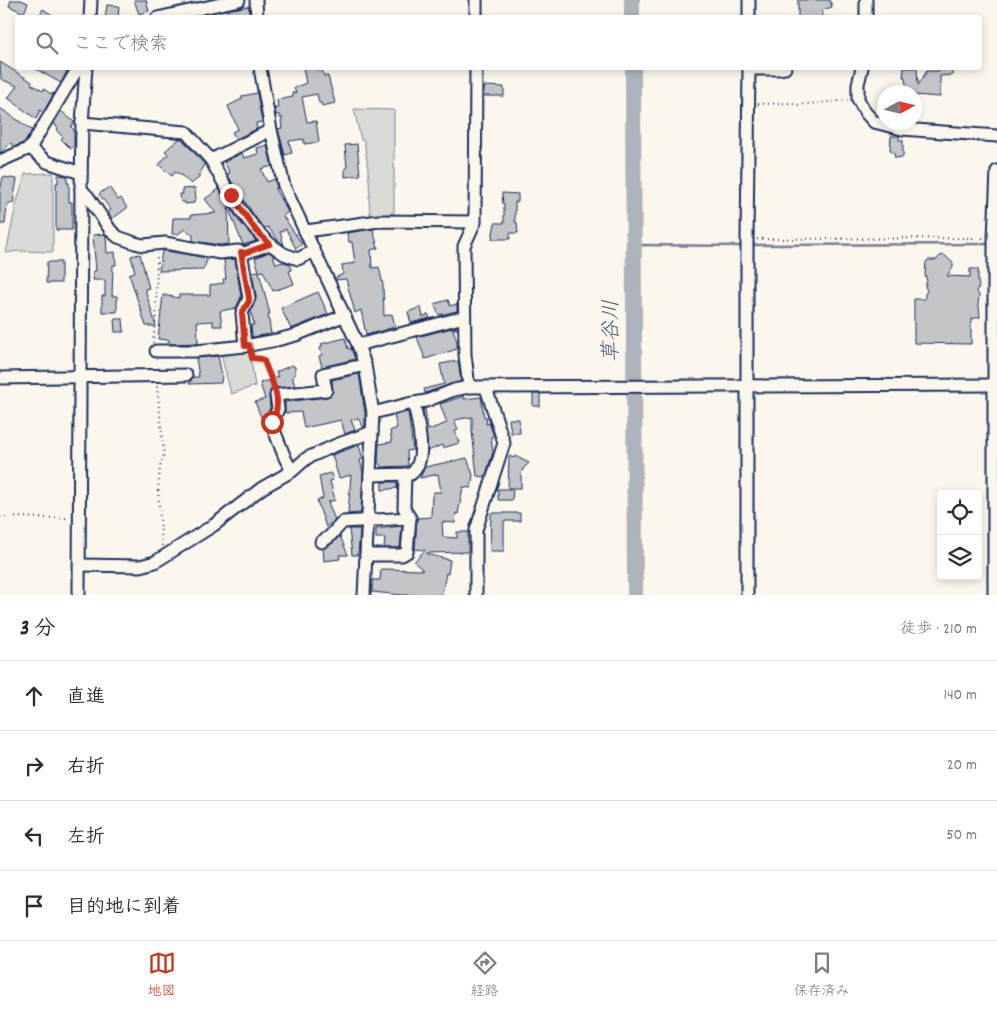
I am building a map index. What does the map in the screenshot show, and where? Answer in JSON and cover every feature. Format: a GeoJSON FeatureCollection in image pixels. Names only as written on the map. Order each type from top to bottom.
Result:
{"type":"FeatureCollection","features":[{"type":"Feature","properties":{"kind":"street"},"geometry":{"type":"LineString","coordinates":[[90,15],[91,0]]}},
{"type":"Feature","properties":{"kind":"street"},"geometry":{"type":"LineString","coordinates":[[171,15],[239,0]]}},
{"type":"Feature","properties":{"kind":"street"},"geometry":{"type":"LineString","coordinates":[[256,0],[257,15]]}},
{"type":"Feature","properties":{"kind":"street"},"geometry":{"type":"LineString","coordinates":[[476,0],[476,15]]}},
{"type":"Feature","properties":{"kind":"street"},"geometry":{"type":"LineString","coordinates":[[749,0],[749,15]]}},
{"type":"Feature","properties":{"kind":"street"},"geometry":{"type":"LineString","coordinates":[[866,0],[866,15]]}},
{"type":"Feature","properties":{"kind":"street"},"geometry":{"type":"LineString","coordinates":[[0,161],[30,148],[77,70]]}},
{"type":"Feature","properties":{"kind":"street"},"geometry":{"type":"LineString","coordinates":[[79,595],[81,173],[86,70]]}},
{"type":"Feature","properties":{"kind":"street"},"geometry":{"type":"LineString","coordinates":[[260,70],[271,130],[284,186],[358,345],[365,365],[373,413],[364,595]]}},
{"type":"Feature","properties":{"kind":"street"},"geometry":{"type":"LineString","coordinates":[[469,387],[465,355],[464,246],[475,222],[476,70]]}},
{"type":"Feature","properties":{"kind":"street"},"geometry":{"type":"LineString","coordinates":[[747,595],[749,70]]}},
{"type":"Feature","properties":{"kind":"street"},"geometry":{"type":"LineString","coordinates":[[862,70],[858,84],[858,99],[865,112],[874,122],[902,128],[997,136]]}},
{"type":"Feature","properties":{"kind":"street"},"geometry":{"type":"LineString","coordinates":[[82,123],[186,132],[211,160],[222,182],[257,232],[284,254],[298,258],[314,251]]}},
{"type":"Feature","properties":{"kind":"street"},"geometry":{"type":"LineString","coordinates":[[211,160],[271,130]]}},
{"type":"Feature","properties":{"kind":"street"},"geometry":{"type":"LineString","coordinates":[[30,148],[47,162],[81,173]]}},
{"type":"Feature","properties":{"kind":"street"},"geometry":{"type":"LineString","coordinates":[[994,595],[997,171]]}},
{"type":"Feature","properties":{"kind":"street"},"geometry":{"type":"LineString","coordinates":[[81,189],[111,231],[135,243],[165,243],[190,246],[220,253],[245,253],[270,244]]}},
{"type":"Feature","properties":{"kind":"street"},"geometry":{"type":"LineString","coordinates":[[306,231],[379,221],[475,222]]}},
{"type":"Feature","properties":{"kind":"street"},"geometry":{"type":"LineString","coordinates":[[241,252],[249,298],[242,313],[247,345]]}},
{"type":"Feature","properties":{"kind":"street"},"geometry":{"type":"LineString","coordinates":[[156,351],[191,351],[247,345],[296,335],[343,316]]}},
{"type":"Feature","properties":{"kind":"street"},"geometry":{"type":"LineString","coordinates":[[358,345],[464,317]]}},
{"type":"Feature","properties":{"kind":"street"},"geometry":{"type":"LineString","coordinates":[[292,471],[285,458],[272,422],[278,409],[276,395],[326,390],[323,374],[365,365]]}},
{"type":"Feature","properties":{"kind":"street"},"geometry":{"type":"LineString","coordinates":[[0,378],[186,375]]}},
{"type":"Feature","properties":{"kind":"street"},"geometry":{"type":"LineString","coordinates":[[373,413],[426,401],[454,390],[469,387],[995,385]]}},
{"type":"Feature","properties":{"kind":"street"},"geometry":{"type":"LineString","coordinates":[[476,595],[476,530],[504,443],[486,388]]}},
{"type":"Feature","properties":{"kind":"street"},"geometry":{"type":"LineString","coordinates":[[370,475],[414,472],[419,459],[421,445],[414,403]]}},
{"type":"Feature","properties":{"kind":"street"},"geometry":{"type":"LineString","coordinates":[[80,565],[140,566],[155,562],[214,524],[262,488],[292,471],[307,458],[372,432]]}},
{"type":"Feature","properties":{"kind":"street"},"geometry":{"type":"LineString","coordinates":[[366,556],[406,554],[407,552],[410,518],[404,508],[405,474]]}},
{"type":"Feature","properties":{"kind":"street"},"geometry":{"type":"LineString","coordinates":[[321,542],[329,537],[343,522],[368,519],[410,518]]}},
{"type":"Feature","properties":{"kind":"path"},"geometry":{"type":"LineString","coordinates":[[749,105],[789,103],[797,105],[858,99]]}},
{"type":"Feature","properties":{"kind":"path"},"geometry":{"type":"LineString","coordinates":[[747,239],[996,238]]}},
{"type":"Feature","properties":{"kind":"path"},"geometry":{"type":"LineString","coordinates":[[156,351],[152,342],[156,317],[157,244]]}},
{"type":"Feature","properties":{"kind":"path"},"geometry":{"type":"LineString","coordinates":[[247,345],[252,358],[264,361],[276,395]]}},
{"type":"Feature","properties":{"kind":"path"},"geometry":{"type":"LineString","coordinates":[[154,376],[157,378],[164,454],[160,467],[158,489],[163,557]]}},
{"type":"Feature","properties":{"kind":"path"},"geometry":{"type":"LineString","coordinates":[[0,517],[80,518]]}},
{"type":"Feature","properties":{"kind":"shaded area"},"geometry":{"type":"Polygon","coordinates":[[[354,109],[394,110],[394,213],[370,217],[370,189],[364,140],[361,140],[354,109]]]}},
{"type":"Feature","properties":{"kind":"shaded area"},"geometry":{"type":"Polygon","coordinates":[[[53,173],[53,252],[18,251],[6,253],[16,205],[25,174],[53,173]]]}},
{"type":"Feature","properties":{"kind":"shaded area"},"geometry":{"type":"Polygon","coordinates":[[[249,348],[255,386],[231,394],[220,350],[249,348]]]}},
{"type":"Feature","properties":{"kind":"building"},"geometry":{"type":"Polygon","coordinates":[[[11,0],[21,0],[28,3],[24,13],[9,6],[11,0]]]}},
{"type":"Feature","properties":{"kind":"building"},"geometry":{"type":"Polygon","coordinates":[[[134,0],[146,0],[149,11],[139,14],[134,0]]]}},
{"type":"Feature","properties":{"kind":"building"},"geometry":{"type":"Polygon","coordinates":[[[798,0],[830,0],[832,7],[822,10],[822,15],[798,15],[798,0]]]}},
{"type":"Feature","properties":{"kind":"building"},"geometry":{"type":"Polygon","coordinates":[[[107,5],[119,6],[118,15],[105,15],[107,5]]]}},
{"type":"Feature","properties":{"kind":"building"},"geometry":{"type":"Polygon","coordinates":[[[249,6],[249,15],[228,15],[227,10],[249,6]]]}},
{"type":"Feature","properties":{"kind":"building"},"geometry":{"type":"Polygon","coordinates":[[[43,9],[52,15],[40,15],[43,9]]]}},
{"type":"Feature","properties":{"kind":"building"},"geometry":{"type":"Polygon","coordinates":[[[0,62],[43,91],[44,89],[51,94],[54,93],[43,113],[40,110],[36,119],[8,98],[17,86],[1,79],[0,62]]]}},
{"type":"Feature","properties":{"kind":"building"},"geometry":{"type":"Polygon","coordinates":[[[38,70],[67,71],[61,83],[38,70]]]}},
{"type":"Feature","properties":{"kind":"building"},"geometry":{"type":"Polygon","coordinates":[[[303,70],[322,70],[324,76],[328,76],[335,103],[322,106],[319,103],[317,94],[302,97],[307,122],[316,121],[319,142],[304,144],[304,139],[289,141],[292,153],[285,155],[278,129],[282,128],[281,121],[283,118],[280,118],[280,115],[276,115],[275,108],[278,108],[277,100],[293,97],[292,93],[296,93],[294,88],[306,83],[303,70]]]}},
{"type":"Feature","properties":{"kind":"building"},"geometry":{"type":"Polygon","coordinates":[[[904,70],[917,70],[918,85],[906,85],[905,77],[903,77],[904,70]]]}},
{"type":"Feature","properties":{"kind":"building"},"geometry":{"type":"Polygon","coordinates":[[[952,70],[952,75],[940,76],[940,97],[922,96],[922,85],[918,85],[927,71],[952,70]]]}},
{"type":"Feature","properties":{"kind":"building"},"geometry":{"type":"Polygon","coordinates":[[[485,86],[504,87],[504,96],[483,96],[485,86]]]}},
{"type":"Feature","properties":{"kind":"building"},"geometry":{"type":"Polygon","coordinates":[[[257,93],[262,122],[256,123],[257,129],[236,139],[232,132],[238,129],[228,106],[242,99],[242,96],[257,93]]]}},
{"type":"Feature","properties":{"kind":"building"},"geometry":{"type":"Polygon","coordinates":[[[0,108],[32,130],[25,142],[14,147],[11,143],[0,153],[0,108]]]}},
{"type":"Feature","properties":{"kind":"building"},"geometry":{"type":"Polygon","coordinates":[[[61,111],[74,122],[71,127],[74,130],[74,145],[71,149],[61,139],[63,137],[57,131],[58,129],[54,123],[61,111]]]}},
{"type":"Feature","properties":{"kind":"building"},"geometry":{"type":"Polygon","coordinates":[[[891,136],[899,136],[899,140],[903,140],[903,157],[895,158],[894,153],[890,151],[891,136]]]}},
{"type":"Feature","properties":{"kind":"building"},"geometry":{"type":"Polygon","coordinates":[[[179,139],[182,139],[205,165],[198,176],[200,177],[191,184],[175,172],[172,176],[159,165],[168,154],[165,151],[179,139]]]}},
{"type":"Feature","properties":{"kind":"building"},"geometry":{"type":"Polygon","coordinates":[[[357,144],[360,175],[345,177],[345,168],[347,168],[345,145],[357,144]]]}},
{"type":"Feature","properties":{"kind":"building"},"geometry":{"type":"Polygon","coordinates":[[[267,145],[272,166],[261,169],[267,182],[274,179],[277,188],[275,189],[288,212],[283,216],[302,244],[296,249],[286,229],[280,232],[284,245],[268,227],[265,228],[258,221],[227,174],[230,173],[224,162],[242,153],[244,158],[258,154],[257,148],[267,145]]]}},
{"type":"Feature","properties":{"kind":"building"},"geometry":{"type":"Polygon","coordinates":[[[58,175],[67,176],[67,183],[69,183],[69,202],[72,202],[72,230],[56,230],[56,183],[58,183],[58,175]]]}},
{"type":"Feature","properties":{"kind":"building"},"geometry":{"type":"Polygon","coordinates":[[[3,177],[17,179],[13,203],[9,203],[7,206],[5,224],[0,224],[0,191],[3,177]]]}},
{"type":"Feature","properties":{"kind":"building"},"geometry":{"type":"Polygon","coordinates":[[[109,187],[118,200],[121,198],[127,208],[112,219],[108,212],[111,210],[99,194],[109,187]]]}},
{"type":"Feature","properties":{"kind":"building"},"geometry":{"type":"Polygon","coordinates":[[[195,188],[196,200],[194,203],[185,204],[185,202],[181,202],[180,194],[183,194],[182,189],[195,188]]]}},
{"type":"Feature","properties":{"kind":"building"},"geometry":{"type":"Polygon","coordinates":[[[219,189],[238,220],[256,241],[243,245],[228,207],[229,244],[220,245],[193,241],[193,235],[185,229],[178,234],[172,234],[173,218],[191,218],[191,215],[216,213],[205,199],[219,189]]]}},
{"type":"Feature","properties":{"kind":"building"},"geometry":{"type":"Polygon","coordinates":[[[502,193],[518,194],[518,202],[515,202],[515,222],[517,222],[518,233],[510,233],[510,239],[492,239],[495,223],[504,223],[502,193]]]}},
{"type":"Feature","properties":{"kind":"building"},"geometry":{"type":"Polygon","coordinates":[[[373,229],[378,248],[371,250],[372,268],[379,267],[383,285],[384,316],[392,314],[395,327],[366,335],[361,310],[355,313],[346,279],[336,280],[335,278],[343,274],[342,265],[355,263],[352,242],[349,242],[347,233],[373,229]]]}},
{"type":"Feature","properties":{"kind":"building"},"geometry":{"type":"Polygon","coordinates":[[[104,234],[106,236],[107,253],[115,252],[116,265],[113,265],[112,296],[117,296],[117,312],[102,312],[105,280],[93,280],[93,271],[96,271],[93,235],[104,234]]]}},
{"type":"Feature","properties":{"kind":"building"},"geometry":{"type":"Polygon","coordinates":[[[162,251],[208,258],[203,270],[159,271],[162,251]]]}},
{"type":"Feature","properties":{"kind":"building"},"geometry":{"type":"Polygon","coordinates":[[[269,252],[273,255],[276,264],[283,262],[290,264],[292,270],[289,271],[294,284],[273,291],[263,271],[259,272],[270,314],[268,314],[271,334],[252,337],[251,325],[254,325],[251,312],[256,297],[252,272],[259,271],[255,258],[269,252]]]}},
{"type":"Feature","properties":{"kind":"building"},"geometry":{"type":"Polygon","coordinates":[[[140,254],[149,288],[145,289],[156,326],[146,326],[129,274],[135,272],[131,256],[140,254]]]}},
{"type":"Feature","properties":{"kind":"building"},"geometry":{"type":"Polygon","coordinates":[[[944,255],[953,263],[953,267],[947,276],[970,277],[970,269],[978,269],[979,287],[976,291],[979,295],[980,317],[971,319],[971,344],[914,343],[914,299],[925,299],[927,291],[925,286],[927,281],[925,275],[926,262],[928,260],[936,260],[944,255]]]}},
{"type":"Feature","properties":{"kind":"building"},"geometry":{"type":"Polygon","coordinates":[[[235,259],[241,297],[236,308],[220,311],[222,326],[213,326],[213,321],[197,322],[198,343],[169,344],[169,340],[158,339],[163,295],[179,298],[179,295],[210,295],[210,285],[224,283],[223,279],[226,279],[224,260],[235,259]]]}},
{"type":"Feature","properties":{"kind":"building"},"geometry":{"type":"Polygon","coordinates":[[[47,262],[61,262],[61,283],[46,283],[47,262]]]}},
{"type":"Feature","properties":{"kind":"building"},"geometry":{"type":"Polygon","coordinates":[[[318,292],[328,314],[291,329],[281,308],[318,292]]]}},
{"type":"Feature","properties":{"kind":"building"},"geometry":{"type":"Polygon","coordinates":[[[448,300],[450,306],[457,304],[457,311],[439,315],[434,304],[448,300]]]}},
{"type":"Feature","properties":{"kind":"building"},"geometry":{"type":"Polygon","coordinates":[[[421,307],[423,317],[428,314],[430,318],[411,323],[408,312],[421,307]]]}},
{"type":"Feature","properties":{"kind":"building"},"geometry":{"type":"Polygon","coordinates":[[[114,319],[123,319],[124,332],[115,332],[114,319]]]}},
{"type":"Feature","properties":{"kind":"building"},"geometry":{"type":"Polygon","coordinates":[[[456,327],[457,329],[453,329],[457,349],[425,359],[417,337],[456,327]]]}},
{"type":"Feature","properties":{"kind":"building"},"geometry":{"type":"Polygon","coordinates":[[[345,338],[348,349],[351,348],[355,359],[322,367],[319,356],[322,355],[321,344],[345,338]]]}},
{"type":"Feature","properties":{"kind":"building"},"geometry":{"type":"Polygon","coordinates":[[[218,356],[222,376],[221,383],[189,384],[193,377],[199,377],[196,358],[218,356]]]}},
{"type":"Feature","properties":{"kind":"building"},"geometry":{"type":"Polygon","coordinates":[[[458,361],[461,381],[425,393],[424,389],[444,384],[440,364],[458,361]]]}},
{"type":"Feature","properties":{"kind":"building"},"geometry":{"type":"Polygon","coordinates":[[[292,365],[295,367],[293,380],[295,386],[271,389],[269,396],[270,408],[267,415],[261,417],[255,402],[265,399],[260,383],[278,377],[276,372],[292,365]]]}},
{"type":"Feature","properties":{"kind":"building"},"geometry":{"type":"Polygon","coordinates":[[[359,374],[365,413],[365,427],[363,427],[358,418],[351,420],[355,430],[345,434],[341,420],[304,428],[301,412],[285,413],[285,402],[327,397],[333,392],[332,380],[359,374]]]}},
{"type":"Feature","properties":{"kind":"building"},"geometry":{"type":"Polygon","coordinates":[[[533,394],[540,394],[540,406],[533,406],[533,394]]]}},
{"type":"Feature","properties":{"kind":"building"},"geometry":{"type":"Polygon","coordinates":[[[464,396],[464,399],[481,397],[484,417],[487,417],[486,424],[489,423],[494,436],[491,437],[493,452],[485,477],[477,476],[472,417],[454,420],[458,430],[455,431],[459,443],[443,448],[442,445],[428,451],[423,409],[425,409],[428,430],[447,423],[440,404],[464,396]]]}},
{"type":"Feature","properties":{"kind":"building"},"geometry":{"type":"Polygon","coordinates":[[[408,412],[413,450],[407,451],[408,466],[381,467],[378,461],[379,444],[392,442],[390,431],[397,428],[394,415],[408,412]]]}},
{"type":"Feature","properties":{"kind":"building"},"geometry":{"type":"Polygon","coordinates":[[[509,419],[519,419],[520,433],[511,433],[509,419]]]}},
{"type":"Feature","properties":{"kind":"building"},"geometry":{"type":"Polygon","coordinates":[[[359,445],[363,459],[360,460],[363,472],[361,513],[348,514],[351,475],[339,478],[332,455],[359,445]]]}},
{"type":"Feature","properties":{"kind":"building"},"geometry":{"type":"Polygon","coordinates":[[[509,456],[514,458],[515,456],[529,463],[521,473],[521,488],[508,488],[509,456]]]}},
{"type":"Feature","properties":{"kind":"building"},"geometry":{"type":"Polygon","coordinates":[[[467,458],[473,475],[471,488],[463,487],[455,523],[442,522],[443,537],[457,538],[457,532],[468,532],[468,552],[427,553],[450,560],[442,595],[403,595],[372,592],[372,580],[380,580],[381,569],[423,570],[414,562],[425,550],[415,549],[417,518],[431,517],[432,496],[434,492],[441,492],[438,474],[420,478],[425,467],[467,458]]]}},
{"type":"Feature","properties":{"kind":"building"},"geometry":{"type":"Polygon","coordinates":[[[331,473],[333,480],[330,481],[335,500],[328,502],[335,520],[326,527],[317,501],[323,498],[319,476],[331,473]]]}},
{"type":"Feature","properties":{"kind":"building"},"geometry":{"type":"Polygon","coordinates":[[[382,482],[397,482],[397,488],[382,490],[382,482]]]}},
{"type":"Feature","properties":{"kind":"building"},"geometry":{"type":"Polygon","coordinates":[[[498,489],[513,489],[512,500],[498,500],[498,489]]]}},
{"type":"Feature","properties":{"kind":"building"},"geometry":{"type":"Polygon","coordinates":[[[491,513],[520,513],[520,521],[504,521],[504,551],[490,551],[491,513]]]}},
{"type":"Feature","properties":{"kind":"building"},"geometry":{"type":"Polygon","coordinates":[[[402,526],[400,548],[384,548],[385,538],[376,538],[376,529],[402,526]]]}},
{"type":"Feature","properties":{"kind":"building"},"geometry":{"type":"Polygon","coordinates":[[[349,529],[360,529],[358,555],[352,555],[349,529]]]}},
{"type":"Feature","properties":{"kind":"building"},"geometry":{"type":"Polygon","coordinates":[[[340,536],[348,555],[339,555],[340,559],[324,561],[323,549],[340,536]]]}},
{"type":"Feature","properties":{"kind":"waterway","name":"草谷川"},"geometry":{"type":"LineString","coordinates":[[632,0],[632,15]]}},
{"type":"Feature","properties":{"kind":"waterway","name":"草谷川"},"geometry":{"type":"LineString","coordinates":[[633,70],[635,595]]}},
{"type":"Feature","properties":{"kind":"waterway"},"geometry":{"type":"LineString","coordinates":[[751,245],[991,244]]}},
{"type":"Feature","properties":{"kind":"waterway"},"geometry":{"type":"LineString","coordinates":[[635,245],[743,246]]}},
{"type":"Feature","properties":{"kind":"route"},"geometry":{"type":"LineString","coordinates":[[231,195],[257,232],[270,244],[245,253],[241,252],[249,298],[242,313],[245,346],[249,345],[252,358],[264,361],[276,395],[278,409],[272,422]]}}]}
